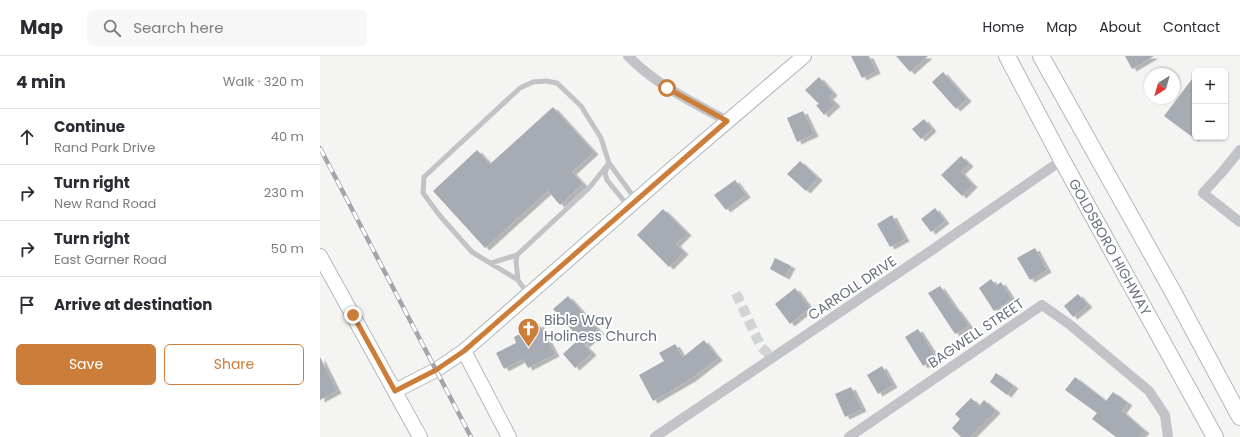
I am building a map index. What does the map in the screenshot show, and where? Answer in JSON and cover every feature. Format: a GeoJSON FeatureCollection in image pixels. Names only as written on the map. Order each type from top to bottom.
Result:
{"type":"FeatureCollection","features":[{"type":"Feature","properties":{"kind":"main road","name":"GOLDSBORO HIGHWAY"},"geometry":{"type":"LineString","coordinates":[[1007,56],[1062,160],[1215,437]]}},
{"type":"Feature","properties":{"kind":"main road"},"geometry":{"type":"LineString","coordinates":[[1041,56],[1173,292],[1240,417]]}},
{"type":"Feature","properties":{"kind":"street"},"geometry":{"type":"LineString","coordinates":[[628,56],[635,64],[667,88],[727,121]]}},
{"type":"Feature","properties":{"kind":"street"},"geometry":{"type":"LineString","coordinates":[[395,391],[436,370],[464,351],[632,203],[804,56]]}},
{"type":"Feature","properties":{"kind":"street"},"geometry":{"type":"LineString","coordinates":[[1240,150],[1224,171],[1203,194],[1240,222]]}},
{"type":"Feature","properties":{"kind":"street","name":"CARROLL DRIVE"},"geometry":{"type":"LineString","coordinates":[[655,437],[907,268],[1062,160]]}},
{"type":"Feature","properties":{"kind":"street"},"geometry":{"type":"LineString","coordinates":[[320,256],[420,437]]}},
{"type":"Feature","properties":{"kind":"street","name":"BAGWELL STREET"},"geometry":{"type":"LineString","coordinates":[[849,437],[1042,305],[1070,324],[1149,391],[1165,415],[1168,437]]}},
{"type":"Feature","properties":{"kind":"street"},"geometry":{"type":"LineString","coordinates":[[464,351],[509,437]]}},
{"type":"Feature","properties":{"kind":"lane"},"geometry":{"type":"LineString","coordinates":[[528,295],[518,280],[472,252],[440,216],[423,193],[424,177],[520,88],[533,82],[546,81],[557,83],[581,106],[601,138],[609,163],[632,203]]}},
{"type":"Feature","properties":{"kind":"lane"},"geometry":{"type":"LineString","coordinates":[[609,163],[606,173],[607,180],[632,203]]}},
{"type":"Feature","properties":{"kind":"lane"},"geometry":{"type":"LineString","coordinates":[[491,263],[517,255],[589,188],[609,163]]}},
{"type":"Feature","properties":{"kind":"lane"},"geometry":{"type":"LineString","coordinates":[[517,255],[516,261],[518,280]]}},
{"type":"Feature","properties":{"kind":"building"},"geometry":{"type":"Polygon","coordinates":[[[851,56],[869,56],[876,71],[862,78],[851,56]]]}},
{"type":"Feature","properties":{"kind":"building"},"geometry":{"type":"Polygon","coordinates":[[[896,56],[928,56],[910,72],[896,56]]]}},
{"type":"Feature","properties":{"kind":"building"},"geometry":{"type":"Polygon","coordinates":[[[1125,56],[1154,56],[1132,69],[1125,56]]]}},
{"type":"Feature","properties":{"kind":"building"},"geometry":{"type":"Polygon","coordinates":[[[943,72],[967,99],[956,109],[932,82],[943,72]]]}},
{"type":"Feature","properties":{"kind":"building"},"geometry":{"type":"Polygon","coordinates":[[[819,77],[833,93],[829,97],[836,104],[824,115],[816,105],[819,104],[805,90],[819,77]]]}},
{"type":"Feature","properties":{"kind":"building"},"geometry":{"type":"Polygon","coordinates":[[[1192,79],[1192,137],[1164,116],[1173,104],[1180,104],[1180,95],[1192,79]]]}},
{"type":"Feature","properties":{"kind":"building"},"geometry":{"type":"Polygon","coordinates":[[[553,107],[594,152],[572,172],[583,184],[560,205],[548,191],[485,248],[433,191],[477,150],[490,164],[553,107]]]}},
{"type":"Feature","properties":{"kind":"building"},"geometry":{"type":"Polygon","coordinates":[[[803,111],[814,134],[797,142],[787,118],[803,111]]]}},
{"type":"Feature","properties":{"kind":"building"},"geometry":{"type":"Polygon","coordinates":[[[924,119],[932,129],[921,139],[912,129],[924,119]]]}},
{"type":"Feature","properties":{"kind":"building"},"geometry":{"type":"Polygon","coordinates":[[[961,156],[969,164],[961,172],[973,185],[962,196],[941,175],[961,156]]]}},
{"type":"Feature","properties":{"kind":"building"},"geometry":{"type":"Polygon","coordinates":[[[800,161],[818,178],[806,191],[787,174],[800,161]]]}},
{"type":"Feature","properties":{"kind":"building"},"geometry":{"type":"Polygon","coordinates":[[[735,180],[746,195],[726,210],[714,195],[735,180]]]}},
{"type":"Feature","properties":{"kind":"building"},"geometry":{"type":"Polygon","coordinates":[[[935,208],[945,221],[931,232],[921,219],[935,208]]]}},
{"type":"Feature","properties":{"kind":"building"},"geometry":{"type":"Polygon","coordinates":[[[663,209],[687,233],[676,244],[684,252],[669,267],[637,235],[663,209]]]}},
{"type":"Feature","properties":{"kind":"building"},"geometry":{"type":"Polygon","coordinates":[[[892,215],[905,239],[890,247],[877,224],[892,215]]]}},
{"type":"Feature","properties":{"kind":"building"},"geometry":{"type":"Polygon","coordinates":[[[1035,248],[1047,270],[1030,280],[1017,258],[1035,248]]]}},
{"type":"Feature","properties":{"kind":"building"},"geometry":{"type":"Polygon","coordinates":[[[775,258],[791,266],[785,277],[770,269],[775,258]]]}},
{"type":"Feature","properties":{"kind":"building"},"geometry":{"type":"Polygon","coordinates":[[[991,279],[996,286],[1001,282],[1012,299],[994,311],[979,288],[991,279]]]}},
{"type":"Feature","properties":{"kind":"building"},"geometry":{"type":"Polygon","coordinates":[[[940,286],[969,326],[955,334],[928,293],[940,286]]]}},
{"type":"Feature","properties":{"kind":"building"},"geometry":{"type":"Polygon","coordinates":[[[795,288],[810,308],[790,324],[775,304],[795,288]]]}},
{"type":"Feature","properties":{"kind":"building"},"geometry":{"type":"Polygon","coordinates":[[[1078,294],[1088,305],[1073,317],[1064,306],[1078,294]]]}},
{"type":"Feature","properties":{"kind":"building"},"geometry":{"type":"Polygon","coordinates":[[[568,296],[600,332],[585,345],[553,309],[568,296]]]}},
{"type":"Feature","properties":{"kind":"building","name":"Bible Way Holiness Church"},"geometry":{"type":"Polygon","coordinates":[[[539,324],[555,354],[528,368],[523,359],[504,369],[496,353],[516,343],[514,337],[539,324]]]}},
{"type":"Feature","properties":{"kind":"building"},"geometry":{"type":"Polygon","coordinates":[[[918,329],[936,357],[923,366],[905,337],[918,329]]]}},
{"type":"Feature","properties":{"kind":"building"},"geometry":{"type":"Polygon","coordinates":[[[579,339],[592,353],[575,368],[563,354],[579,339]]]}},
{"type":"Feature","properties":{"kind":"building"},"geometry":{"type":"Polygon","coordinates":[[[704,340],[718,358],[691,379],[653,401],[639,375],[664,361],[659,353],[675,344],[683,357],[704,340]]]}},
{"type":"Feature","properties":{"kind":"building"},"geometry":{"type":"Polygon","coordinates":[[[320,357],[337,391],[320,400],[320,357]]]}},
{"type":"Feature","properties":{"kind":"building"},"geometry":{"type":"Polygon","coordinates":[[[882,366],[893,385],[878,394],[867,375],[882,366]]]}},
{"type":"Feature","properties":{"kind":"building"},"geometry":{"type":"Polygon","coordinates":[[[996,373],[1014,386],[1007,395],[990,382],[996,373]]]}},
{"type":"Feature","properties":{"kind":"building"},"geometry":{"type":"Polygon","coordinates":[[[1075,377],[1106,401],[1113,392],[1128,403],[1122,411],[1145,431],[1139,437],[1116,437],[1092,419],[1097,413],[1065,390],[1075,377]]]}},
{"type":"Feature","properties":{"kind":"building"},"geometry":{"type":"Polygon","coordinates":[[[851,387],[862,409],[845,417],[835,394],[851,387]]]}},
{"type":"Feature","properties":{"kind":"building"},"geometry":{"type":"Polygon","coordinates":[[[971,398],[979,406],[984,400],[996,411],[970,437],[961,437],[952,428],[960,419],[955,414],[971,398]]]}},
{"type":"Feature","properties":{"kind":"tunnel"},"geometry":{"type":"LineString","coordinates":[[736,293],[761,347],[773,358]]}},
{"type":"Feature","properties":{"kind":"railway"},"geometry":{"type":"LineString","coordinates":[[320,148],[471,437]]}},
{"type":"Feature","properties":{"kind":"place","name":"Bible Way Holiness Church"},"geometry":{"type":"Point","coordinates":[529,348]}},
{"type":"Feature","properties":{"kind":"route"},"geometry":{"type":"LineString","coordinates":[[353,315],[395,391],[436,370],[464,351],[727,121],[667,88]]}}]}
